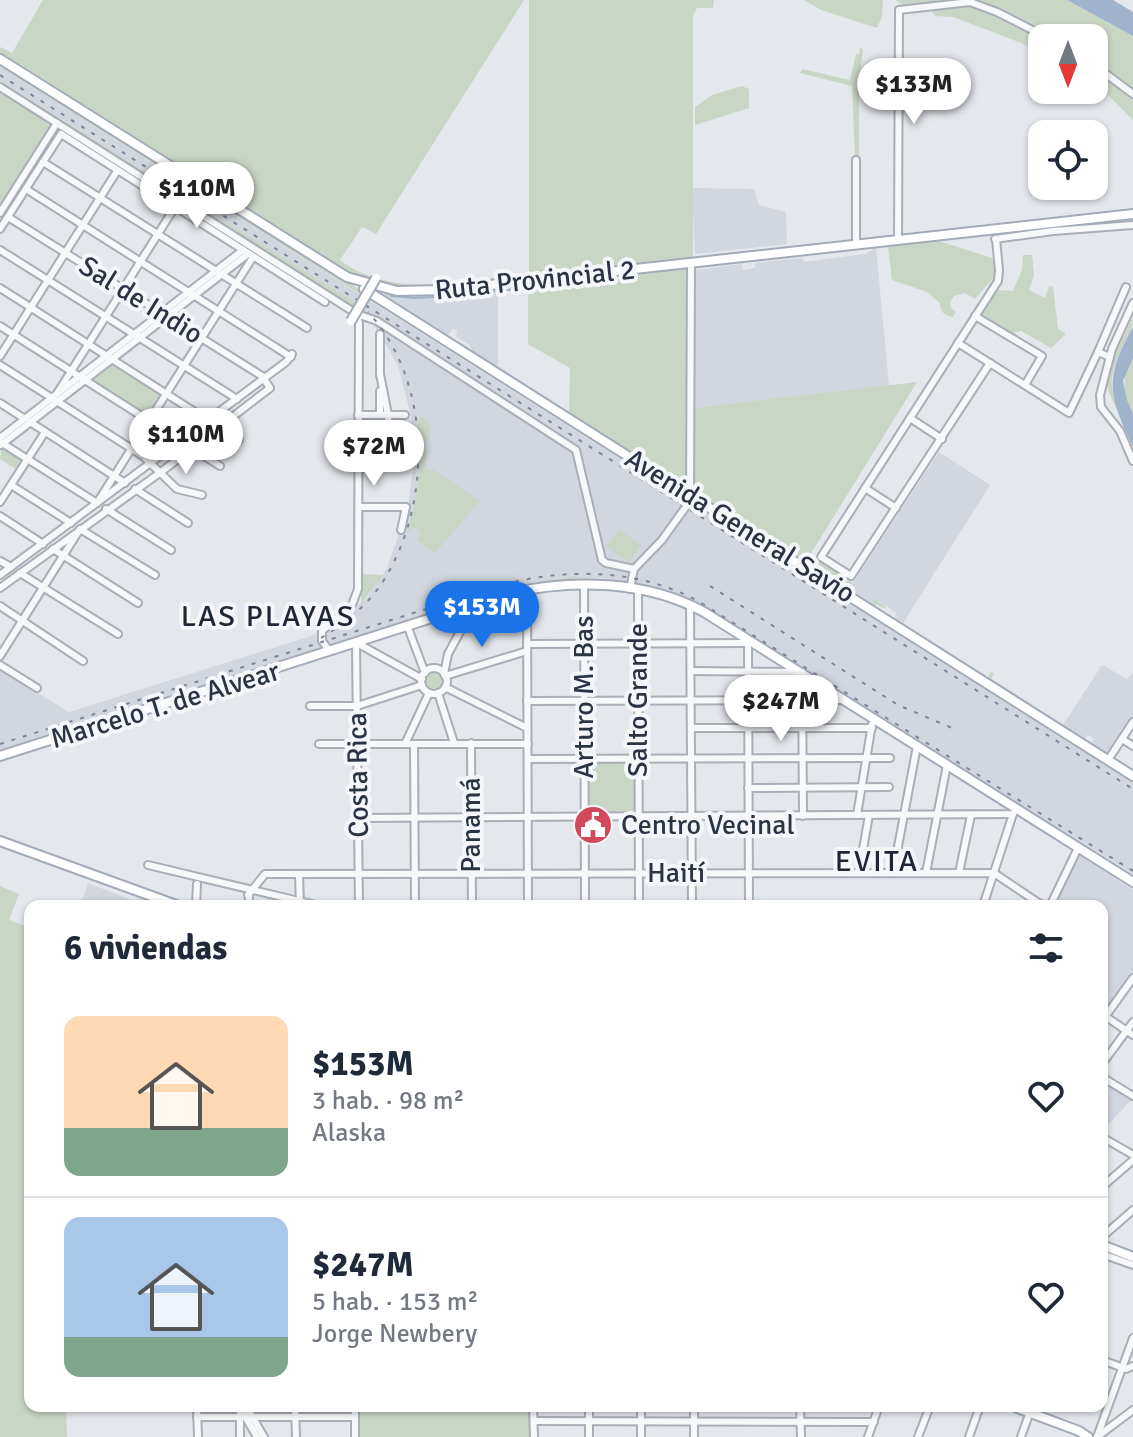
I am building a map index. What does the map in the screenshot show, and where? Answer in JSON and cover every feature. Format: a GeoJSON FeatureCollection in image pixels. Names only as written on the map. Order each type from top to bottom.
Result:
{"type":"FeatureCollection","features":[{"type":"Feature","properties":{"kind":"main road","name":"Ruta Provincial 2"},"geometry":{"type":"LineString","coordinates":[[0,59],[347,277],[386,289],[425,292],[1133,214]]}},
{"type":"Feature","properties":{"kind":"main road","name":"Avenida General Savio"},"geometry":{"type":"LineString","coordinates":[[347,277],[1133,776]]}},
{"type":"Feature","properties":{"kind":"main road"},"geometry":{"type":"LineString","coordinates":[[356,318],[376,278]]}},
{"type":"Feature","properties":{"kind":"main road"},"geometry":{"type":"LineString","coordinates":[[383,302],[380,295],[386,289]]}},
{"type":"Feature","properties":{"kind":"main road","name":"Marcelo T. de Alvear"},"geometry":{"type":"LineString","coordinates":[[0,756],[527,589],[554,585],[634,589],[690,605],[802,672],[872,723],[917,746],[1014,812],[1133,882]]}},
{"type":"Feature","properties":{"kind":"main road"},"geometry":{"type":"LineString","coordinates":[[0,842],[153,900]]}},
{"type":"Feature","properties":{"kind":"main road"},"geometry":{"type":"LineString","coordinates":[[0,842],[162,900]]}},
{"type":"Feature","properties":{"kind":"main road"},"geometry":{"type":"LineString","coordinates":[[1108,1244],[1133,1254]]}},
{"type":"Feature","properties":{"kind":"main road"},"geometry":{"type":"LineString","coordinates":[[1038,1412],[1088,1437]]}},
{"type":"Feature","properties":{"kind":"street"},"geometry":{"type":"LineString","coordinates":[[898,239],[898,11],[901,7],[939,7],[970,2],[1028,28]]}},
{"type":"Feature","properties":{"kind":"street"},"geometry":{"type":"LineString","coordinates":[[1108,75],[1133,94]]}},
{"type":"Feature","properties":{"kind":"street"},"geometry":{"type":"LineString","coordinates":[[0,87],[356,318],[380,322],[576,450],[602,560],[606,563],[634,569],[684,512],[691,495],[691,263]]}},
{"type":"Feature","properties":{"kind":"street"},"geometry":{"type":"LineString","coordinates":[[0,213],[57,123]]}},
{"type":"Feature","properties":{"kind":"street"},"geometry":{"type":"LineString","coordinates":[[0,229],[61,134],[325,302]]}},
{"type":"Feature","properties":{"kind":"street"},"geometry":{"type":"LineString","coordinates":[[856,160],[856,244]]}},
{"type":"Feature","properties":{"kind":"street"},"geometry":{"type":"LineString","coordinates":[[43,162],[307,328]]}},
{"type":"Feature","properties":{"kind":"street"},"geometry":{"type":"LineString","coordinates":[[0,356],[117,171]]}},
{"type":"Feature","properties":{"kind":"street"},"geometry":{"type":"LineString","coordinates":[[0,575],[290,358],[26,189]]}},
{"type":"Feature","properties":{"kind":"street"},"geometry":{"type":"LineString","coordinates":[[55,398],[175,207]]}},
{"type":"Feature","properties":{"kind":"street","name":"Sal de Indio"},"geometry":{"type":"LineString","coordinates":[[8,217],[264,379],[270,388],[247,406]]}},
{"type":"Feature","properties":{"kind":"street"},"geometry":{"type":"LineString","coordinates":[[996,239],[1133,225]]}},
{"type":"Feature","properties":{"kind":"street"},"geometry":{"type":"LineString","coordinates":[[990,363],[851,576],[821,557],[999,276],[996,239],[991,229]]}},
{"type":"Feature","properties":{"kind":"street"},"geometry":{"type":"LineString","coordinates":[[0,250],[257,412]]}},
{"type":"Feature","properties":{"kind":"street"},"geometry":{"type":"LineString","coordinates":[[97,503],[1,442],[218,272],[248,254]]}},
{"type":"Feature","properties":{"kind":"street"},"geometry":{"type":"LineString","coordinates":[[97,503],[236,283],[248,254]]}},
{"type":"Feature","properties":{"kind":"street"},"geometry":{"type":"LineString","coordinates":[[958,343],[1069,413],[1126,287]]}},
{"type":"Feature","properties":{"kind":"street"},"geometry":{"type":"LineString","coordinates":[[0,288],[239,440]]}},
{"type":"Feature","properties":{"kind":"street"},"geometry":{"type":"LineString","coordinates":[[1133,303],[1110,357],[1100,401],[1120,431],[1133,461]]}},
{"type":"Feature","properties":{"kind":"street"},"geometry":{"type":"LineString","coordinates":[[975,316],[1042,356],[1025,385]]}},
{"type":"Feature","properties":{"kind":"street"},"geometry":{"type":"LineString","coordinates":[[329,650],[322,641],[322,631],[352,605],[358,594],[356,318]]}},
{"type":"Feature","properties":{"kind":"street"},"geometry":{"type":"LineString","coordinates":[[0,326],[220,466]]}},
{"type":"Feature","properties":{"kind":"street"},"geometry":{"type":"LineString","coordinates":[[380,334],[380,415]]}},
{"type":"Feature","properties":{"kind":"street"},"geometry":{"type":"LineString","coordinates":[[1098,352],[1110,357]]}},
{"type":"Feature","properties":{"kind":"street"},"geometry":{"type":"LineString","coordinates":[[0,365],[131,448],[177,489],[202,495]]}},
{"type":"Feature","properties":{"kind":"street"},"geometry":{"type":"LineString","coordinates":[[380,374],[392,456]]}},
{"type":"Feature","properties":{"kind":"street"},"geometry":{"type":"LineString","coordinates":[[0,403],[125,483]]}},
{"type":"Feature","properties":{"kind":"street"},"geometry":{"type":"LineString","coordinates":[[0,588],[247,406]]}},
{"type":"Feature","properties":{"kind":"street"},"geometry":{"type":"LineString","coordinates":[[358,415],[405,415]]}},
{"type":"Feature","properties":{"kind":"street"},"geometry":{"type":"LineString","coordinates":[[910,418],[942,439]]}},
{"type":"Feature","properties":{"kind":"street"},"geometry":{"type":"LineString","coordinates":[[0,502],[45,432]]}},
{"type":"Feature","properties":{"kind":"street"},"geometry":{"type":"LineString","coordinates":[[359,466],[379,466]]}},
{"type":"Feature","properties":{"kind":"street"},"geometry":{"type":"LineString","coordinates":[[11,485],[71,523]]}},
{"type":"Feature","properties":{"kind":"street"},"geometry":{"type":"LineString","coordinates":[[865,488],[896,508]]}},
{"type":"Feature","properties":{"kind":"street"},"geometry":{"type":"LineString","coordinates":[[135,489],[188,523]]}},
{"type":"Feature","properties":{"kind":"street"},"geometry":{"type":"LineString","coordinates":[[359,507],[406,507],[401,530]]}},
{"type":"Feature","properties":{"kind":"street"},"geometry":{"type":"LineString","coordinates":[[106,509],[171,550]]}},
{"type":"Feature","properties":{"kind":"street"},"geometry":{"type":"LineString","coordinates":[[0,516],[43,544]]}},
{"type":"Feature","properties":{"kind":"street"},"geometry":{"type":"LineString","coordinates":[[0,656],[80,529]]}},
{"type":"Feature","properties":{"kind":"street"},"geometry":{"type":"LineString","coordinates":[[80,529],[155,575]]}},
{"type":"Feature","properties":{"kind":"street"},"geometry":{"type":"LineString","coordinates":[[53,549],[138,603]]}},
{"type":"Feature","properties":{"kind":"street"},"geometry":{"type":"LineString","coordinates":[[0,561],[11,567]]}},
{"type":"Feature","properties":{"kind":"street","name":"Salto Grande"},"geometry":{"type":"LineString","coordinates":[[634,569],[638,643],[639,900]]}},
{"type":"Feature","properties":{"kind":"street"},"geometry":{"type":"LineString","coordinates":[[20,573],[118,634]]}},
{"type":"Feature","properties":{"kind":"street","name":"Arturo M. Bas"},"geometry":{"type":"LineString","coordinates":[[584,585],[585,900]]}},
{"type":"Feature","properties":{"kind":"street"},"geometry":{"type":"LineString","coordinates":[[527,589],[528,900]]}},
{"type":"Feature","properties":{"kind":"street"},"geometry":{"type":"LineString","coordinates":[[429,693],[438,693],[445,687],[448,654],[475,603]]}},
{"type":"Feature","properties":{"kind":"street"},"geometry":{"type":"LineString","coordinates":[[690,605],[692,900]]}},
{"type":"Feature","properties":{"kind":"street"},"geometry":{"type":"LineString","coordinates":[[0,606],[83,661]]}},
{"type":"Feature","properties":{"kind":"street"},"geometry":{"type":"LineString","coordinates":[[405,744],[429,693],[407,625]]}},
{"type":"Feature","properties":{"kind":"street"},"geometry":{"type":"LineString","coordinates":[[310,706],[357,706],[423,679],[434,669],[445,675],[527,648],[749,641],[749,900]]}},
{"type":"Feature","properties":{"kind":"street"},"geometry":{"type":"LineString","coordinates":[[355,643],[423,679]]}},
{"type":"Feature","properties":{"kind":"street","name":"Costa Rica"},"geometry":{"type":"LineString","coordinates":[[355,643],[359,900]]}},
{"type":"Feature","properties":{"kind":"street"},"geometry":{"type":"LineString","coordinates":[[0,665],[37,688]]}},
{"type":"Feature","properties":{"kind":"street"},"geometry":{"type":"LineString","coordinates":[[691,671],[802,672],[803,816]]}},
{"type":"Feature","properties":{"kind":"street"},"geometry":{"type":"LineString","coordinates":[[445,687],[527,728]]}},
{"type":"Feature","properties":{"kind":"street"},"geometry":{"type":"LineString","coordinates":[[438,693],[454,743]]}},
{"type":"Feature","properties":{"kind":"street"},"geometry":{"type":"LineString","coordinates":[[527,701],[844,700]]}},
{"type":"Feature","properties":{"kind":"street"},"geometry":{"type":"LineString","coordinates":[[1108,760],[1133,722]]}},
{"type":"Feature","properties":{"kind":"street"},"geometry":{"type":"LineString","coordinates":[[691,728],[802,728],[872,723],[857,815]]}},
{"type":"Feature","properties":{"kind":"street"},"geometry":{"type":"LineString","coordinates":[[1122,739],[1133,746]]}},
{"type":"Feature","properties":{"kind":"street","name":"Panamá"},"geometry":{"type":"LineString","coordinates":[[471,743],[472,900]]}},
{"type":"Feature","properties":{"kind":"street"},"geometry":{"type":"LineString","coordinates":[[319,744],[528,744]]}},
{"type":"Feature","properties":{"kind":"street"},"geometry":{"type":"LineString","coordinates":[[414,744],[415,900]]}},
{"type":"Feature","properties":{"kind":"street"},"geometry":{"type":"LineString","coordinates":[[893,873],[917,746]]}},
{"type":"Feature","properties":{"kind":"street"},"geometry":{"type":"LineString","coordinates":[[528,759],[890,758]]}},
{"type":"Feature","properties":{"kind":"street"},"geometry":{"type":"LineString","coordinates":[[926,873],[947,765]]}},
{"type":"Feature","properties":{"kind":"street"},"geometry":{"type":"LineString","coordinates":[[748,788],[889,787]]}},
{"type":"Feature","properties":{"kind":"street"},"geometry":{"type":"LineString","coordinates":[[359,818],[971,815],[1014,812],[985,900]]}},
{"type":"Feature","properties":{"kind":"street"},"geometry":{"type":"LineString","coordinates":[[859,872],[869,815]]}},
{"type":"Feature","properties":{"kind":"street"},"geometry":{"type":"LineString","coordinates":[[959,873],[971,815]]}},
{"type":"Feature","properties":{"kind":"street"},"geometry":{"type":"LineString","coordinates":[[1053,900],[1078,848]]}},
{"type":"Feature","properties":{"kind":"street"},"geometry":{"type":"LineString","coordinates":[[148,865],[280,900]]}},
{"type":"Feature","properties":{"kind":"street"},"geometry":{"type":"LineString","coordinates":[[994,873],[1034,900]]}},
{"type":"Feature","properties":{"kind":"street","name":"Haití"},"geometry":{"type":"LineString","coordinates":[[250,894],[265,874],[994,873]]}},
{"type":"Feature","properties":{"kind":"street"},"geometry":{"type":"LineString","coordinates":[[299,875],[300,900]]}},
{"type":"Feature","properties":{"kind":"street"},"geometry":{"type":"LineString","coordinates":[[197,884],[199,900]]}},
{"type":"Feature","properties":{"kind":"street"},"geometry":{"type":"LineString","coordinates":[[250,894],[250,900]]}},
{"type":"Feature","properties":{"kind":"street"},"geometry":{"type":"LineString","coordinates":[[1108,1011],[1133,978]]}},
{"type":"Feature","properties":{"kind":"street"},"geometry":{"type":"LineString","coordinates":[[1108,1019],[1130,1033]]}},
{"type":"Feature","properties":{"kind":"street"},"geometry":{"type":"LineString","coordinates":[[1108,1057],[1130,1033],[1133,1022]]}},
{"type":"Feature","properties":{"kind":"street"},"geometry":{"type":"LineString","coordinates":[[1108,1081],[1133,1096]]}},
{"type":"Feature","properties":{"kind":"street"},"geometry":{"type":"LineString","coordinates":[[1108,1141],[1133,1158],[1108,1181]]}},
{"type":"Feature","properties":{"kind":"street"},"geometry":{"type":"LineString","coordinates":[[1108,1235],[1133,1210]]}},
{"type":"Feature","properties":{"kind":"street"},"geometry":{"type":"LineString","coordinates":[[1108,1256],[1133,1265]]}},
{"type":"Feature","properties":{"kind":"street"},"geometry":{"type":"LineString","coordinates":[[1108,1407],[1133,1340]]}},
{"type":"Feature","properties":{"kind":"street"},"geometry":{"type":"LineString","coordinates":[[1108,1362],[1126,1369],[1133,1366]]}},
{"type":"Feature","properties":{"kind":"street"},"geometry":{"type":"LineString","coordinates":[[1097,1437],[1133,1410]]}},
{"type":"Feature","properties":{"kind":"street"},"geometry":{"type":"LineString","coordinates":[[197,1412],[198,1437]]}},
{"type":"Feature","properties":{"kind":"street"},"geometry":{"type":"LineString","coordinates":[[244,1412],[257,1437]]}},
{"type":"Feature","properties":{"kind":"street"},"geometry":{"type":"LineString","coordinates":[[244,1412],[264,1437]]}},
{"type":"Feature","properties":{"kind":"street"},"geometry":{"type":"LineString","coordinates":[[295,1412],[296,1437]]}},
{"type":"Feature","properties":{"kind":"street"},"geometry":{"type":"LineString","coordinates":[[355,1412],[355,1437]]}},
{"type":"Feature","properties":{"kind":"street"},"geometry":{"type":"LineString","coordinates":[[533,1412],[534,1437]]}},
{"type":"Feature","properties":{"kind":"street"},"geometry":{"type":"LineString","coordinates":[[589,1412],[589,1437]]}},
{"type":"Feature","properties":{"kind":"street"},"geometry":{"type":"LineString","coordinates":[[641,1412],[641,1437]]}},
{"type":"Feature","properties":{"kind":"street"},"geometry":{"type":"LineString","coordinates":[[694,1412],[694,1437]]}},
{"type":"Feature","properties":{"kind":"street"},"geometry":{"type":"LineString","coordinates":[[800,1412],[801,1437]]}},
{"type":"Feature","properties":{"kind":"street"},"geometry":{"type":"LineString","coordinates":[[868,1437],[877,1412]]}},
{"type":"Feature","properties":{"kind":"street"},"geometry":{"type":"LineString","coordinates":[[918,1437],[928,1412]]}},
{"type":"Feature","properties":{"kind":"street"},"geometry":{"type":"LineString","coordinates":[[969,1437],[978,1412]]}},
{"type":"Feature","properties":{"kind":"street"},"geometry":{"type":"LineString","coordinates":[[1021,1437],[1030,1412]]}},
{"type":"Feature","properties":{"kind":"street"},"geometry":{"type":"LineString","coordinates":[[1097,1437],[1106,1412]]}},
{"type":"Feature","properties":{"kind":"street"},"geometry":{"type":"LineString","coordinates":[[197,1417],[355,1417]]}},
{"type":"Feature","properties":{"kind":"street"},"geometry":{"type":"LineString","coordinates":[[240,1437],[246,1417]]}},
{"type":"Feature","properties":{"kind":"street"},"geometry":{"type":"LineString","coordinates":[[534,1421],[874,1422]]}},
{"type":"Feature","properties":{"kind":"shaded area"},"geometry":{"type":"Polygon","coordinates":[[[0,67],[1133,783],[1133,874],[710,610],[677,595],[600,578],[560,578],[509,587],[329,645],[323,651],[0,752],[0,670],[69,712],[311,636],[331,626],[366,599],[387,568],[408,508],[414,458],[411,416],[398,366],[379,332],[350,299],[0,81],[0,67]]]}},
{"type":"Feature","properties":{"kind":"shaded area"},"geometry":{"type":"Polygon","coordinates":[[[692,188],[754,189],[759,205],[786,212],[787,244],[695,254],[692,188]]]}},
{"type":"Feature","properties":{"kind":"shaded area"},"geometry":{"type":"Polygon","coordinates":[[[876,248],[889,386],[694,408],[694,273],[697,270],[742,264],[743,270],[755,268],[755,263],[803,258],[804,262],[865,254],[876,248]]]}},
{"type":"Feature","properties":{"kind":"shaded area"},"geometry":{"type":"Polygon","coordinates":[[[498,292],[498,369],[475,355],[474,348],[456,336],[457,331],[453,328],[446,338],[386,298],[387,296],[410,298],[498,292]]]}},
{"type":"Feature","properties":{"kind":"shaded area"},"geometry":{"type":"Polygon","coordinates":[[[939,452],[990,485],[903,623],[895,618],[897,613],[875,599],[872,603],[849,589],[939,452]]]}},
{"type":"Feature","properties":{"kind":"shaded area"},"geometry":{"type":"Polygon","coordinates":[[[1102,665],[1127,679],[1133,672],[1133,718],[1110,755],[1092,743],[1094,739],[1088,735],[1085,739],[1063,725],[1102,665]]]}},
{"type":"Feature","properties":{"kind":"shaded area"},"geometry":{"type":"Polygon","coordinates":[[[1079,855],[1133,890],[1133,972],[1108,1007],[1108,900],[1058,900],[1079,855]]]}},
{"type":"Feature","properties":{"kind":"shaded area"},"geometry":{"type":"Polygon","coordinates":[[[88,883],[132,900],[82,900],[88,883]]]}},
{"type":"Feature","properties":{"kind":"shaded area"},"geometry":{"type":"Polygon","coordinates":[[[1108,1084],[1132,1099],[1108,1125],[1108,1084]]]}},
{"type":"Feature","properties":{"kind":"green space"},"geometry":{"type":"Polygon","coordinates":[[[43,0],[524,0],[376,234],[362,227],[340,260],[361,273],[384,280],[432,284],[529,273],[529,0],[714,0],[713,8],[697,8],[693,16],[693,258],[412,291],[350,277],[0,57],[0,47],[12,53],[43,0]]]}},
{"type":"Feature","properties":{"kind":"green space"},"geometry":{"type":"Polygon","coordinates":[[[804,0],[883,0],[882,17],[877,28],[821,10],[804,0]]]}},
{"type":"Feature","properties":{"kind":"green space"},"geometry":{"type":"Polygon","coordinates":[[[895,0],[1067,0],[1133,36],[1133,120],[1108,95],[1108,24],[1028,24],[1028,46],[953,17],[935,16],[928,10],[895,0]]]}},
{"type":"Feature","properties":{"kind":"green space"},"geometry":{"type":"Polygon","coordinates":[[[860,47],[863,50],[859,79],[859,159],[855,158],[852,86],[800,73],[802,69],[850,80],[860,47]]]}},
{"type":"Feature","properties":{"kind":"green space"},"geometry":{"type":"Polygon","coordinates":[[[0,62],[683,494],[687,500],[0,67],[0,62]]]}},
{"type":"Feature","properties":{"kind":"green space"},"geometry":{"type":"Polygon","coordinates":[[[0,81],[350,299],[362,311],[0,85],[0,81]]]}},
{"type":"Feature","properties":{"kind":"green space"},"geometry":{"type":"Polygon","coordinates":[[[742,86],[749,89],[749,108],[695,125],[695,107],[712,95],[742,86]]]}},
{"type":"Feature","properties":{"kind":"green space"},"geometry":{"type":"Polygon","coordinates":[[[0,91],[52,124],[0,206],[0,91]]]}},
{"type":"Feature","properties":{"kind":"green space"},"geometry":{"type":"Polygon","coordinates":[[[939,241],[994,261],[994,277],[975,299],[965,293],[954,296],[950,302],[956,312],[953,317],[943,313],[940,303],[927,292],[892,280],[888,246],[939,241]]]}},
{"type":"Feature","properties":{"kind":"green space"},"geometry":{"type":"Polygon","coordinates":[[[1023,255],[1032,255],[1034,275],[1029,290],[1045,298],[1049,286],[1053,287],[1058,329],[1066,334],[1051,348],[1021,331],[1009,334],[979,315],[996,290],[1013,291],[1022,270],[1023,255]]]}},
{"type":"Feature","properties":{"kind":"green space"},"geometry":{"type":"Polygon","coordinates":[[[686,268],[687,485],[684,488],[470,352],[469,344],[475,348],[475,355],[569,414],[570,368],[528,344],[528,289],[428,299],[387,296],[387,300],[383,297],[387,292],[686,268]]]}},
{"type":"Feature","properties":{"kind":"green space"},"geometry":{"type":"Polygon","coordinates":[[[1133,318],[1130,334],[1113,371],[1113,391],[1118,411],[1108,386],[1108,371],[1133,318]]]}},
{"type":"Feature","properties":{"kind":"green space"},"geometry":{"type":"Polygon","coordinates":[[[1133,358],[1133,414],[1124,386],[1133,358]]]}},
{"type":"Feature","properties":{"kind":"green space"},"geometry":{"type":"Polygon","coordinates":[[[111,361],[163,394],[149,417],[90,381],[111,361]]]}},
{"type":"Feature","properties":{"kind":"green space"},"geometry":{"type":"Polygon","coordinates":[[[917,382],[810,555],[853,583],[849,589],[871,603],[875,599],[885,609],[876,604],[873,607],[695,493],[694,408],[917,382]]]}},
{"type":"Feature","properties":{"kind":"green space"},"geometry":{"type":"Polygon","coordinates":[[[421,416],[430,423],[429,438],[422,446],[428,452],[425,469],[434,470],[480,501],[435,553],[417,540],[421,533],[416,528],[411,528],[407,533],[417,490],[418,420],[421,416]]]}},
{"type":"Feature","properties":{"kind":"green space"},"geometry":{"type":"Polygon","coordinates":[[[2,446],[24,461],[0,499],[17,470],[0,459],[2,446]]]}},
{"type":"Feature","properties":{"kind":"green space"},"geometry":{"type":"Polygon","coordinates":[[[695,505],[1133,778],[1133,783],[695,505]]]}},
{"type":"Feature","properties":{"kind":"green space"},"geometry":{"type":"Polygon","coordinates":[[[619,529],[641,545],[629,562],[606,547],[619,529]]]}},
{"type":"Feature","properties":{"kind":"green space"},"geometry":{"type":"Polygon","coordinates":[[[361,574],[383,575],[361,604],[361,574]]]}},
{"type":"Feature","properties":{"kind":"green space"},"geometry":{"type":"Polygon","coordinates":[[[572,577],[628,582],[626,586],[529,585],[572,577]]]}},
{"type":"Feature","properties":{"kind":"green space"},"geometry":{"type":"Polygon","coordinates":[[[525,583],[526,588],[329,645],[525,583]]]}},
{"type":"Feature","properties":{"kind":"green space"},"geometry":{"type":"Polygon","coordinates":[[[434,670],[442,673],[445,681],[442,689],[434,692],[426,689],[423,681],[426,673],[434,670]]]}},
{"type":"Feature","properties":{"kind":"green space"},"geometry":{"type":"Polygon","coordinates":[[[991,671],[994,674],[991,679],[1085,739],[1084,742],[987,680],[991,671]]]}},
{"type":"Feature","properties":{"kind":"green space"},"geometry":{"type":"Polygon","coordinates":[[[588,762],[634,762],[634,814],[587,814],[588,762]]]}},
{"type":"Feature","properties":{"kind":"green space"},"geometry":{"type":"Polygon","coordinates":[[[0,886],[19,894],[9,920],[24,926],[24,1412],[66,1412],[67,1437],[0,1437],[0,886]]]}},
{"type":"Feature","properties":{"kind":"green space"},"geometry":{"type":"Polygon","coordinates":[[[357,1412],[529,1412],[530,1437],[357,1437],[357,1412]]]}},
{"type":"Feature","properties":{"kind":"water"},"geometry":{"type":"Polygon","coordinates":[[[1067,0],[1113,0],[1133,12],[1133,36],[1067,0]]]}},
{"type":"Feature","properties":{"kind":"water"},"geometry":{"type":"Polygon","coordinates":[[[1133,327],[1133,358],[1123,381],[1133,414],[1133,447],[1118,413],[1113,387],[1117,361],[1133,327]]]}},
{"type":"Feature","properties":{"kind":"waterway"},"geometry":{"type":"LineString","coordinates":[[467,294],[528,288]]}},
{"type":"Feature","properties":{"kind":"waterway"},"geometry":{"type":"LineString","coordinates":[[391,296],[462,295]]}},
{"type":"Feature","properties":{"kind":"railway"},"geometry":{"type":"LineString","coordinates":[[0,75],[1133,789]]}},
{"type":"Feature","properties":{"kind":"railway"},"geometry":{"type":"LineString","coordinates":[[321,638],[353,615],[380,586],[397,555],[410,520],[417,483],[418,446],[414,409],[405,373],[389,341],[368,312]]}},
{"type":"Feature","properties":{"kind":"railway"},"geometry":{"type":"LineString","coordinates":[[0,744],[505,584],[553,575],[603,574],[652,583],[698,601],[1133,871]]}},
{"type":"Feature","properties":{"kind":"railway"},"geometry":{"type":"LineString","coordinates":[[710,586],[898,705],[952,728]]}},
{"type":"Feature","properties":{"kind":"place","name":"Centro Vecinal"},"geometry":{"type":"Point","coordinates":[593,825]}},
{"type":"Feature","properties":{"kind":"district","name":"LAS PLAYAS"},"geometry":{"type":"Point","coordinates":[268,616]}},
{"type":"Feature","properties":{"kind":"district","name":"EVITA"},"geometry":{"type":"Point","coordinates":[877,861]}}]}
